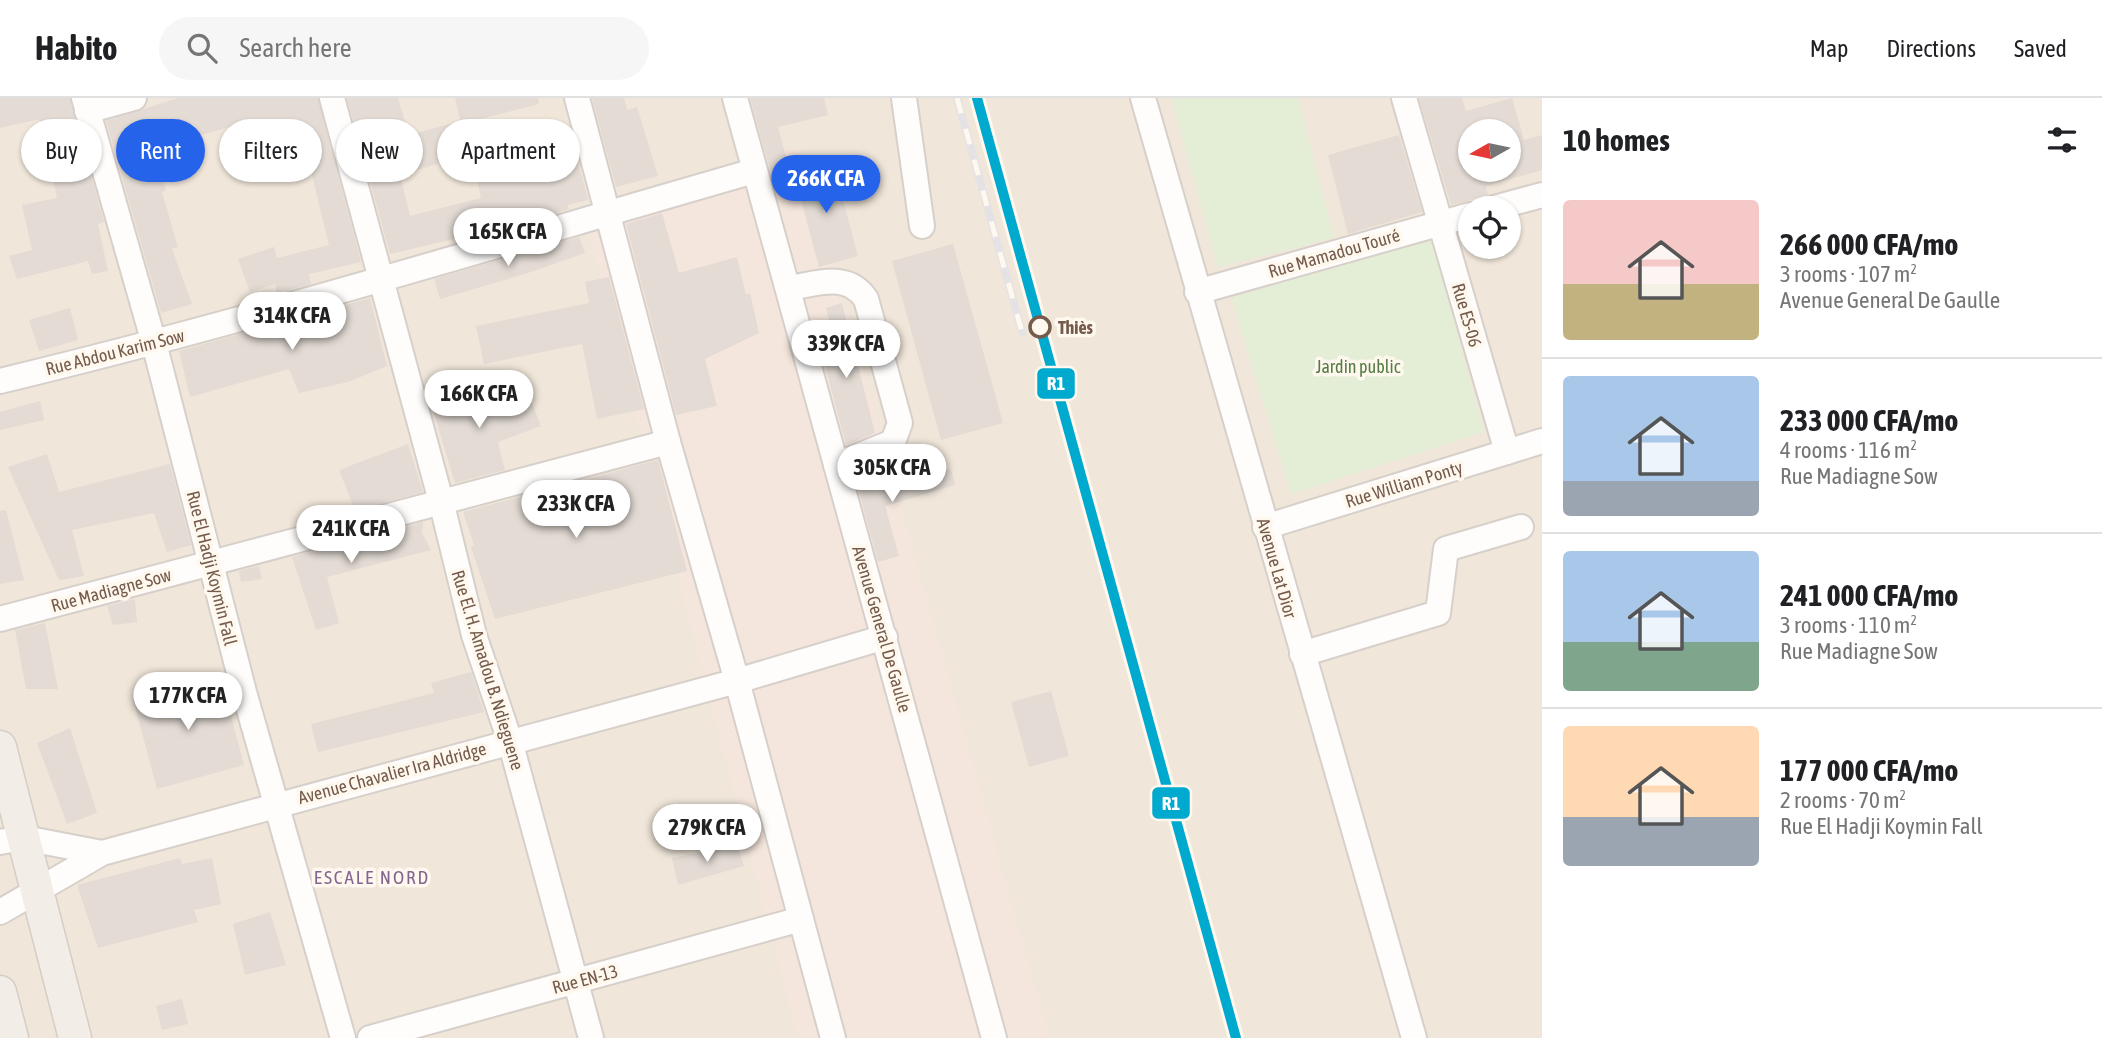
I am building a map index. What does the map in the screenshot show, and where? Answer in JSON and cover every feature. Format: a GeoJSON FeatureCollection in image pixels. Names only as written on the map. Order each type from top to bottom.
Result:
{"type":"FeatureCollection","features":[{"type":"Feature","properties":{"kind":"main road"},"geometry":{"type":"LineString","coordinates":[[0,747],[12,840],[37,893],[75,1038]]}},
{"type":"Feature","properties":{"kind":"main road"},"geometry":{"type":"LineString","coordinates":[[0,992],[12,1038]]}},
{"type":"Feature","properties":{"kind":"street"},"geometry":{"type":"LineString","coordinates":[[86,104],[134,98]]}},
{"type":"Feature","properties":{"kind":"street","name":"Rue El. H. Amadou B. Ndieguene"},"geometry":{"type":"LineString","coordinates":[[332,98],[441,500],[474,635],[510,741],[591,1038]]}},
{"type":"Feature","properties":{"kind":"street"},"geometry":{"type":"LineString","coordinates":[[577,98],[668,442],[737,681],[833,1038]]}},
{"type":"Feature","properties":{"kind":"street","name":"Avenue General De Gaulle"},"geometry":{"type":"LineString","coordinates":[[735,98],[994,1038]]}},
{"type":"Feature","properties":{"kind":"street"},"geometry":{"type":"LineString","coordinates":[[904,98],[922,226]]}},
{"type":"Feature","properties":{"kind":"street","name":"Avenue Lat Dior"},"geometry":{"type":"LineString","coordinates":[[1143,98],[1414,1038]]}},
{"type":"Feature","properties":{"kind":"street","name":"Rue ES-06"},"geometry":{"type":"LineString","coordinates":[[1404,98],[1507,452]]}},
{"type":"Feature","properties":{"kind":"street","name":"Rue El Hadji Koymin Fall"},"geometry":{"type":"LineString","coordinates":[[86,104],[154,343],[244,691],[343,1038]]}},
{"type":"Feature","properties":{"kind":"street","name":"Rue Abdou Karim Sow"},"geometry":{"type":"LineString","coordinates":[[0,381],[154,343],[382,280],[754,171]]}},
{"type":"Feature","properties":{"kind":"street"},"geometry":{"type":"LineString","coordinates":[[1521,201],[1542,195]]}},
{"type":"Feature","properties":{"kind":"street","name":"Rue Mamadou Touré"},"geometry":{"type":"LineString","coordinates":[[1197,292],[1458,218]]}},
{"type":"Feature","properties":{"kind":"street"},"geometry":{"type":"LineString","coordinates":[[788,288],[843,281],[858,286],[866,299],[900,423],[893,442],[836,465]]}},
{"type":"Feature","properties":{"kind":"street","name":"Rue William Ponty"},"geometry":{"type":"LineString","coordinates":[[1265,527],[1542,441]]}},
{"type":"Feature","properties":{"kind":"street","name":"Rue Madiagne Sow"},"geometry":{"type":"LineString","coordinates":[[0,619],[668,442]]}},
{"type":"Feature","properties":{"kind":"street"},"geometry":{"type":"LineString","coordinates":[[1302,654],[1438,613],[1446,549],[1521,527]]}},
{"type":"Feature","properties":{"kind":"street","name":"Avenue Chavalier Ira Aldridge"},"geometry":{"type":"LineString","coordinates":[[102,853],[737,681],[885,637]]}},
{"type":"Feature","properties":{"kind":"street"},"geometry":{"type":"LineString","coordinates":[[12,840],[102,853]]}},
{"type":"Feature","properties":{"kind":"street"},"geometry":{"type":"LineString","coordinates":[[0,912],[102,853]]}},
{"type":"Feature","properties":{"kind":"street","name":"Rue EN-13"},"geometry":{"type":"LineString","coordinates":[[370,1038],[801,919]]}},
{"type":"Feature","properties":{"kind":"shaded area"},"geometry":{"type":"Polygon","coordinates":[[[0,98],[1542,98],[1542,1038],[0,1038],[0,98]]]}},
{"type":"Feature","properties":{"kind":"shaded area"},"geometry":{"type":"Polygon","coordinates":[[[800,145],[1049,1038],[798,1038],[582,208],[800,145]]]}},
{"type":"Feature","properties":{"kind":"green space"},"geometry":{"type":"Polygon","coordinates":[[[1171,98],[1298,98],[1334,238],[1218,267],[1171,98]]]}},
{"type":"Feature","properties":{"kind":"green space","name":"Jardin public"},"geometry":{"type":"Polygon","coordinates":[[[1431,237],[1484,432],[1291,494],[1231,298],[1431,237]]]}},
{"type":"Feature","properties":{"kind":"building"},"geometry":{"type":"Polygon","coordinates":[[[0,98],[70,98],[76,119],[21,119],[21,123],[0,128],[0,98]]]}},
{"type":"Feature","properties":{"kind":"building"},"geometry":{"type":"Polygon","coordinates":[[[178,98],[318,98],[336,167],[336,182],[340,182],[361,262],[309,274],[311,284],[277,293],[275,284],[250,292],[238,259],[274,247],[277,258],[329,245],[314,182],[322,182],[322,119],[219,119],[219,130],[205,134],[205,119],[116,119],[116,156],[106,121],[178,98]]]}},
{"type":"Feature","properties":{"kind":"building"},"geometry":{"type":"Polygon","coordinates":[[[347,98],[398,98],[404,119],[353,119],[347,98]]]}},
{"type":"Feature","properties":{"kind":"building"},"geometry":{"type":"Polygon","coordinates":[[[455,98],[538,98],[539,104],[480,119],[460,119],[455,98]]]}},
{"type":"Feature","properties":{"kind":"building"},"geometry":{"type":"Polygon","coordinates":[[[592,98],[624,98],[627,110],[637,107],[658,176],[616,187],[592,98]]]}},
{"type":"Feature","properties":{"kind":"building"},"geometry":{"type":"Polygon","coordinates":[[[750,98],[824,98],[828,115],[778,127],[793,183],[775,188],[750,98]]]}},
{"type":"Feature","properties":{"kind":"building"},"geometry":{"type":"Polygon","coordinates":[[[1419,98],[1462,98],[1466,111],[1512,98],[1518,119],[1458,119],[1458,182],[1500,182],[1486,186],[1488,195],[1458,196],[1458,203],[1451,205],[1419,98]]]}},
{"type":"Feature","properties":{"kind":"building"},"geometry":{"type":"Polygon","coordinates":[[[437,127],[437,164],[423,168],[423,131],[437,127]]]}},
{"type":"Feature","properties":{"kind":"building"},"geometry":{"type":"Polygon","coordinates":[[[1521,130],[1524,140],[1542,135],[1542,170],[1521,176],[1521,130]]]}},
{"type":"Feature","properties":{"kind":"building"},"geometry":{"type":"Polygon","coordinates":[[[1399,135],[1422,212],[1348,234],[1328,155],[1399,135]]]}},
{"type":"Feature","properties":{"kind":"building"},"geometry":{"type":"Polygon","coordinates":[[[833,162],[858,256],[819,267],[794,173],[833,162]]]}},
{"type":"Feature","properties":{"kind":"building"},"geometry":{"type":"Polygon","coordinates":[[[580,168],[588,200],[567,205],[569,209],[464,240],[462,237],[390,254],[370,182],[402,182],[410,216],[481,198],[478,182],[580,182],[580,168]]]}},
{"type":"Feature","properties":{"kind":"building"},"geometry":{"type":"Polygon","coordinates":[[[54,182],[93,182],[104,222],[98,224],[108,271],[92,274],[88,261],[17,279],[9,256],[32,250],[22,205],[57,198],[54,182]]]}},
{"type":"Feature","properties":{"kind":"building"},"geometry":{"type":"Polygon","coordinates":[[[123,182],[164,182],[166,191],[162,192],[178,247],[172,249],[192,304],[161,313],[123,182]]]}},
{"type":"Feature","properties":{"kind":"building"},"geometry":{"type":"Polygon","coordinates":[[[662,213],[679,273],[737,257],[746,295],[750,293],[759,333],[705,359],[717,406],[676,415],[626,224],[662,213]]]}},
{"type":"Feature","properties":{"kind":"building"},"geometry":{"type":"Polygon","coordinates":[[[579,237],[585,253],[440,299],[434,279],[579,237]]]}},
{"type":"Feature","properties":{"kind":"building"},"geometry":{"type":"Polygon","coordinates":[[[953,244],[1003,423],[941,440],[892,261],[953,244]]]}},
{"type":"Feature","properties":{"kind":"building"},"geometry":{"type":"Polygon","coordinates":[[[609,277],[644,409],[597,419],[582,344],[484,364],[476,326],[589,303],[585,282],[609,277]]]}},
{"type":"Feature","properties":{"kind":"building"},"geometry":{"type":"Polygon","coordinates":[[[370,298],[387,366],[348,382],[299,393],[289,369],[190,397],[179,351],[315,313],[316,320],[342,306],[370,298]]]}},
{"type":"Feature","properties":{"kind":"building"},"geometry":{"type":"Polygon","coordinates":[[[842,303],[875,433],[846,445],[820,347],[835,343],[826,308],[842,303]]]}},
{"type":"Feature","properties":{"kind":"building"},"geometry":{"type":"Polygon","coordinates":[[[70,308],[78,340],[39,351],[29,320],[70,308]]]}},
{"type":"Feature","properties":{"kind":"building"},"geometry":{"type":"Polygon","coordinates":[[[461,385],[468,403],[488,399],[489,404],[529,396],[541,426],[498,442],[505,470],[455,483],[428,394],[461,385]]]}},
{"type":"Feature","properties":{"kind":"building"},"geometry":{"type":"Polygon","coordinates":[[[40,401],[44,420],[0,430],[0,412],[40,401]]]}},
{"type":"Feature","properties":{"kind":"building"},"geometry":{"type":"Polygon","coordinates":[[[408,444],[423,492],[355,510],[339,470],[408,444]]]}},
{"type":"Feature","properties":{"kind":"building"},"geometry":{"type":"Polygon","coordinates":[[[47,454],[59,492],[170,464],[191,545],[167,552],[154,513],[72,530],[84,576],[59,580],[8,467],[47,454]]]}},
{"type":"Feature","properties":{"kind":"building"},"geometry":{"type":"Polygon","coordinates":[[[658,460],[687,571],[495,619],[471,547],[474,545],[463,512],[658,460]]]}},
{"type":"Feature","properties":{"kind":"building"},"geometry":{"type":"Polygon","coordinates":[[[873,466],[880,489],[951,469],[955,485],[885,506],[899,556],[878,562],[854,474],[873,466]]]}},
{"type":"Feature","properties":{"kind":"building"},"geometry":{"type":"Polygon","coordinates":[[[6,510],[24,580],[0,584],[0,511],[6,510]]]}},
{"type":"Feature","properties":{"kind":"building"},"geometry":{"type":"Polygon","coordinates":[[[423,522],[422,533],[431,550],[327,577],[339,623],[316,630],[292,557],[423,522]]]}},
{"type":"Feature","properties":{"kind":"building"},"geometry":{"type":"Polygon","coordinates":[[[259,566],[262,579],[241,582],[239,571],[259,566]]]}},
{"type":"Feature","properties":{"kind":"building"},"geometry":{"type":"Polygon","coordinates":[[[135,599],[137,622],[113,625],[107,606],[135,599]]]}},
{"type":"Feature","properties":{"kind":"building"},"geometry":{"type":"Polygon","coordinates":[[[45,623],[58,689],[26,689],[15,630],[45,623]]]}},
{"type":"Feature","properties":{"kind":"building"},"geometry":{"type":"Polygon","coordinates":[[[471,672],[484,712],[318,752],[311,724],[434,693],[431,683],[471,672]]]}},
{"type":"Feature","properties":{"kind":"building"},"geometry":{"type":"Polygon","coordinates":[[[220,675],[244,765],[157,789],[133,699],[220,675]]]}},
{"type":"Feature","properties":{"kind":"building"},"geometry":{"type":"Polygon","coordinates":[[[1051,691],[1069,756],[1029,767],[1011,702],[1051,691]]]}},
{"type":"Feature","properties":{"kind":"building"},"geometry":{"type":"Polygon","coordinates":[[[70,728],[97,813],[67,824],[37,743],[70,728]]]}},
{"type":"Feature","properties":{"kind":"building"},"geometry":{"type":"Polygon","coordinates":[[[737,845],[744,866],[678,885],[672,858],[737,845]]]}},
{"type":"Feature","properties":{"kind":"building"},"geometry":{"type":"Polygon","coordinates":[[[180,858],[182,864],[212,858],[221,904],[194,910],[198,922],[98,948],[77,885],[180,858]]]}},
{"type":"Feature","properties":{"kind":"building"},"geometry":{"type":"Polygon","coordinates":[[[270,912],[286,965],[245,975],[233,924],[270,912]]]}},
{"type":"Feature","properties":{"kind":"building"},"geometry":{"type":"Polygon","coordinates":[[[182,999],[188,1024],[162,1030],[156,1006],[182,999]]]}},
{"type":"Feature","properties":{"kind":"railway"},"geometry":{"type":"LineString","coordinates":[[957,98],[1022,332]]}},
{"type":"Feature","properties":{"kind":"railway"},"geometry":{"type":"LineString","coordinates":[[977,98],[1236,1038]]}},
{"type":"Feature","properties":{"kind":"transit line","name":"R1"},"geometry":{"type":"LineString","coordinates":[[977,98],[1236,1038]]}},
{"type":"Feature","properties":{"kind":"place","name":"Thiès"},"geometry":{"type":"Point","coordinates":[1040,327]}},
{"type":"Feature","properties":{"kind":"district","name":"ESCALE NORD"},"geometry":{"type":"Point","coordinates":[372,877]}}]}
